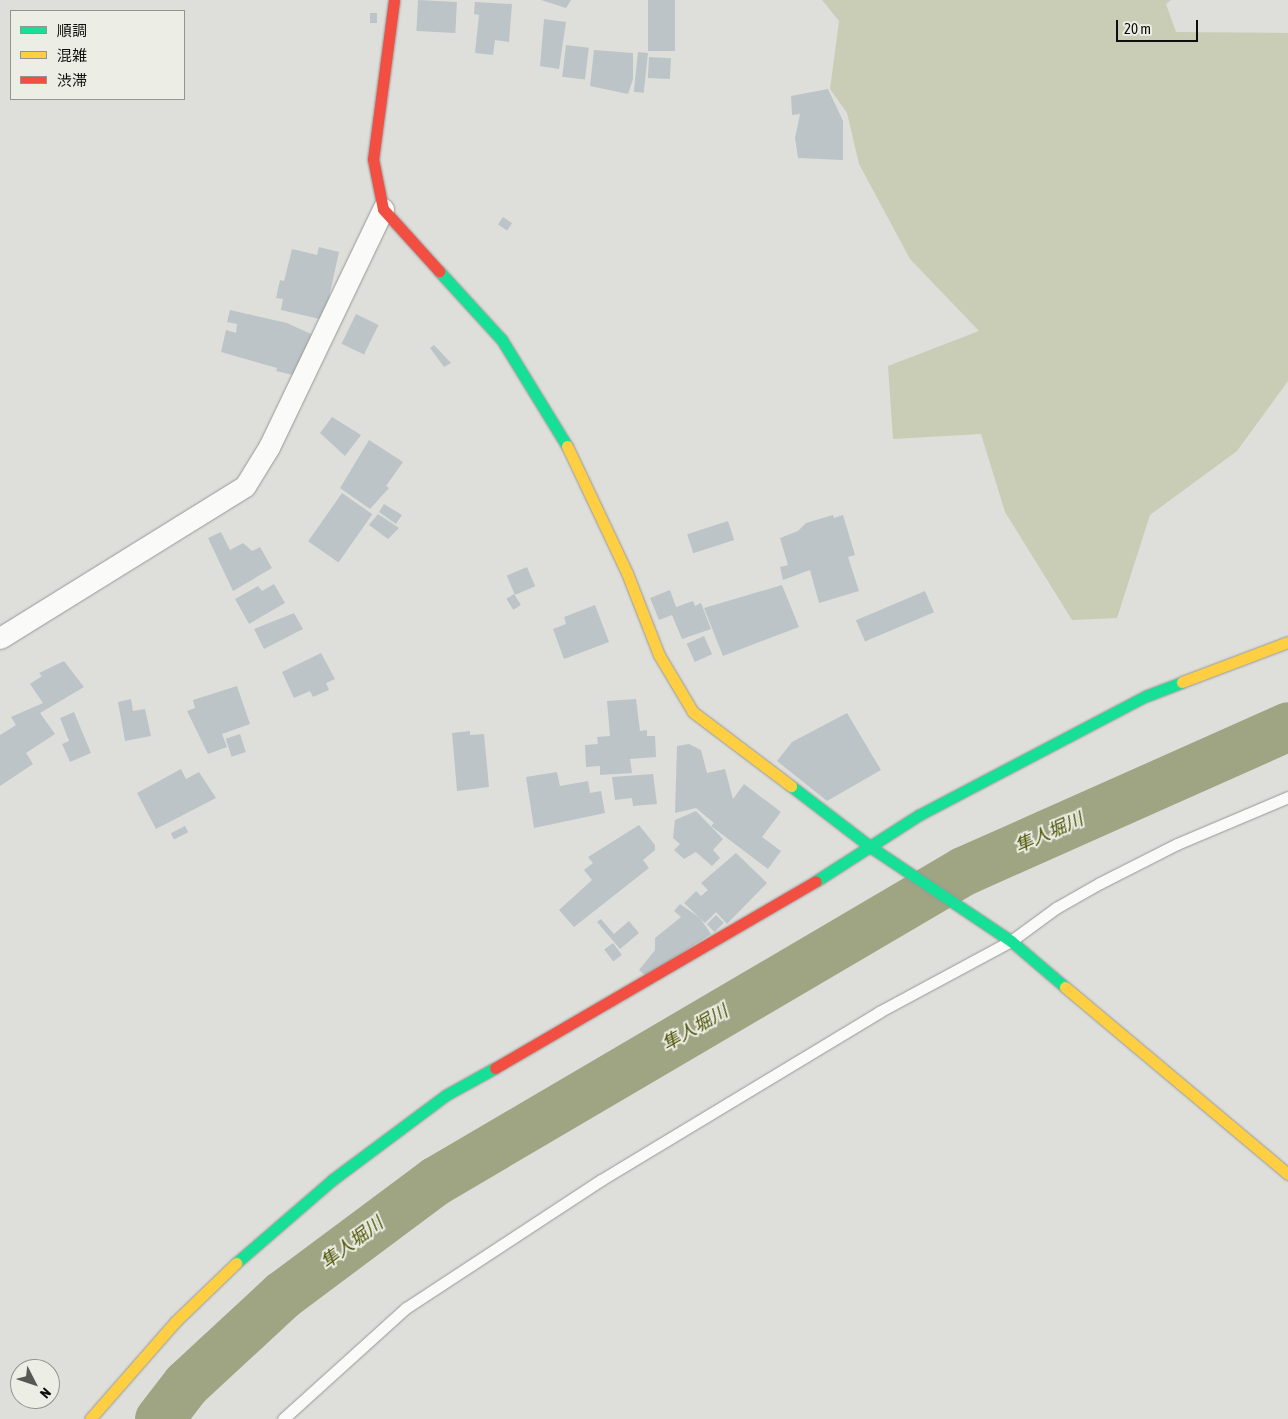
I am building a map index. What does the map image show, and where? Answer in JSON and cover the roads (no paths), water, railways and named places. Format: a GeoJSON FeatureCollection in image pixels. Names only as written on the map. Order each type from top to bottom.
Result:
{"type":"FeatureCollection","features":[{"type":"Feature","properties":{"kind":"street"},"geometry":{"type":"LineString","coordinates":[[394,0],[373,159],[383,209],[502,340],[561,434],[627,573],[659,655],[693,712],[872,848],[1011,941],[1288,1174]]}},
{"type":"Feature","properties":{"kind":"street"},"geometry":{"type":"LineString","coordinates":[[0,638],[245,486],[269,447],[383,209]]}},
{"type":"Feature","properties":{"kind":"street"},"geometry":{"type":"LineString","coordinates":[[90,1419],[175,1322],[225,1272],[332,1180],[446,1095],[595,1013],[872,848],[919,815],[1146,696],[1288,642]]}},
{"type":"Feature","properties":{"kind":"lane"},"geometry":{"type":"LineString","coordinates":[[283,1419],[406,1308],[728,1102],[880,1012],[1011,941],[1056,908],[1100,882],[1177,844],[1288,797]]}},
{"type":"Feature","properties":{"kind":"waterway","name":"隼人堀川"},"geometry":{"type":"LineString","coordinates":[[159,1419],[186,1384],[282,1295],[435,1181],[963,871],[1288,726]]}}]}
